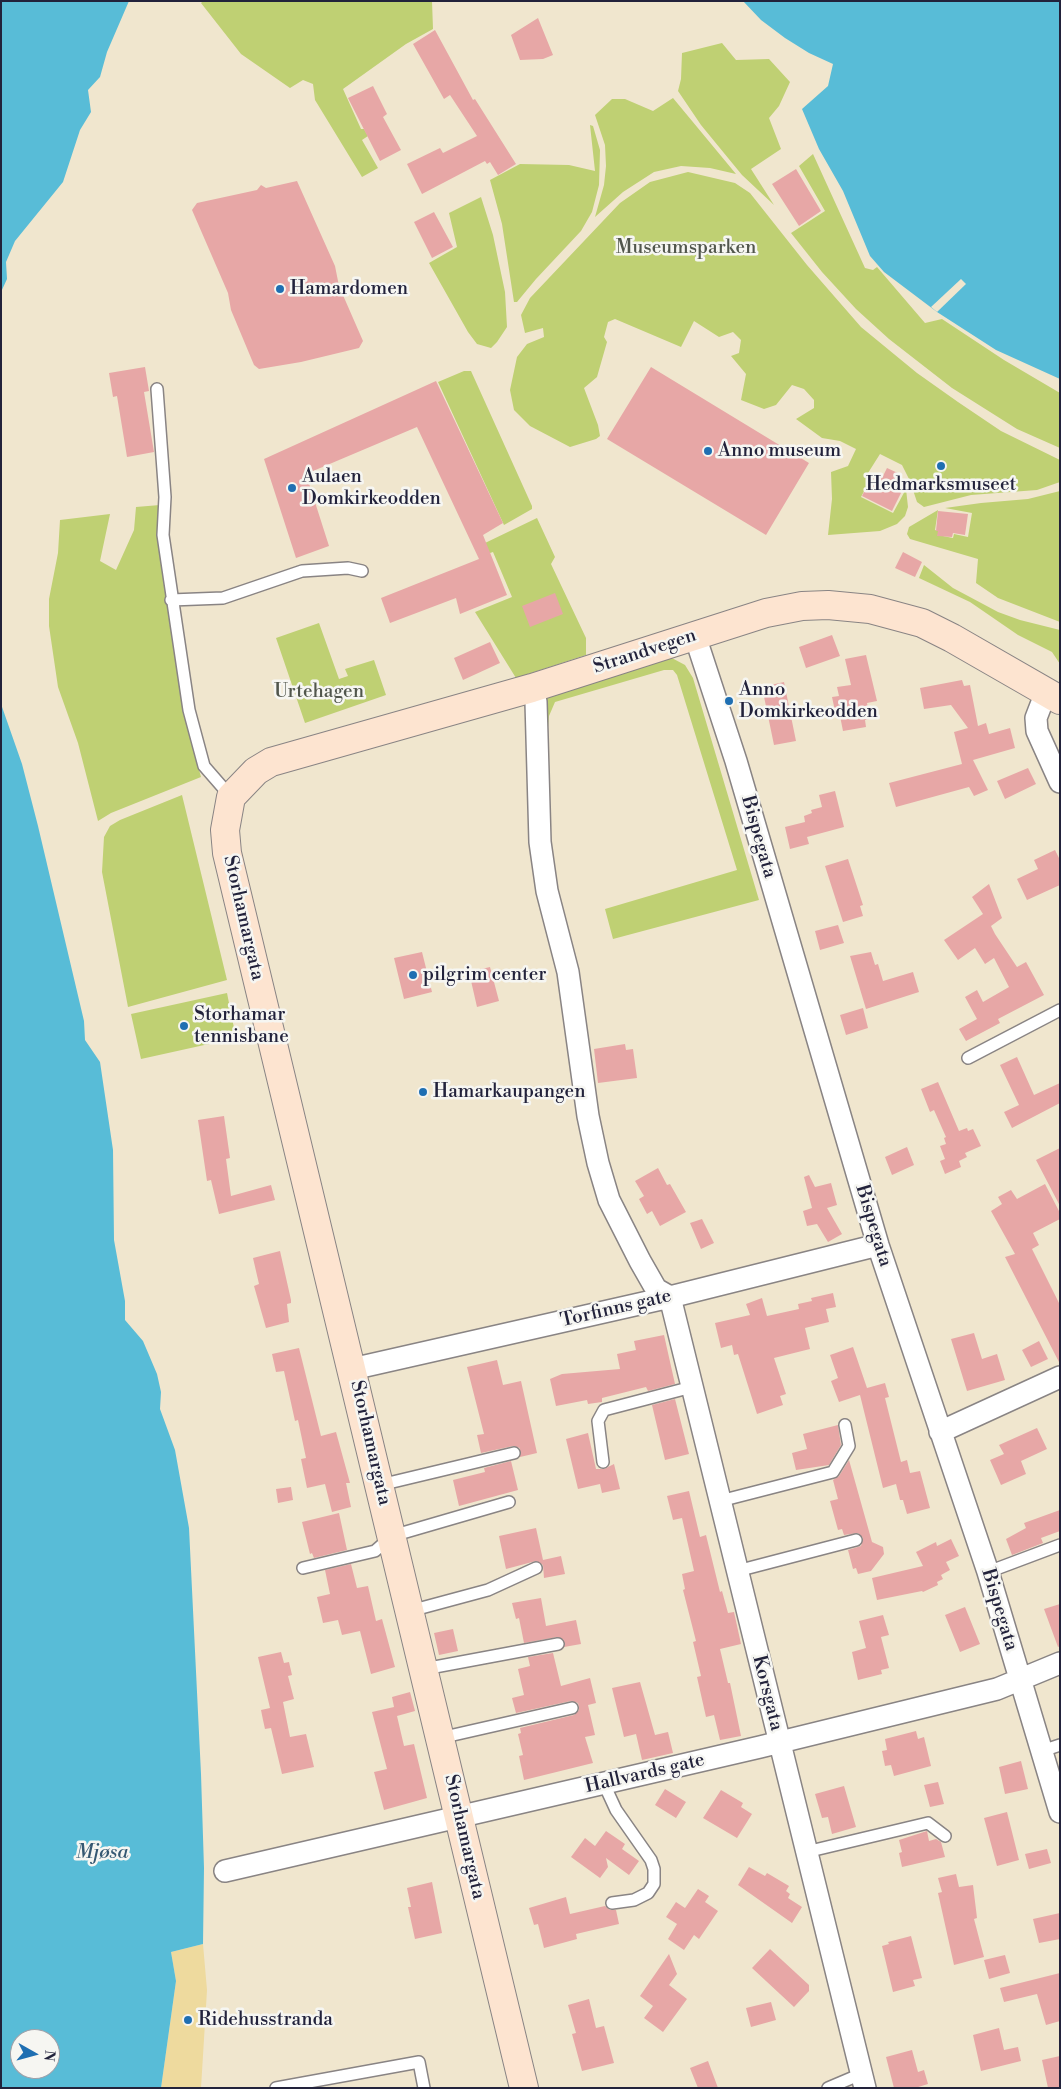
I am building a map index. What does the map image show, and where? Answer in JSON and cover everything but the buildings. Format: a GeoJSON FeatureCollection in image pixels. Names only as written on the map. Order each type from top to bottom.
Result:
{"type":"FeatureCollection","features":[{"type":"Feature","properties":{"kind":"main road","name":"Strandvegen"},"geometry":{"type":"LineString","coordinates":[[231,797],[256,771],[271,762],[532,688],[766,613],[802,606],[828,604],[870,609],[930,627],[1048,700]]}},
{"type":"Feature","properties":{"kind":"main road","name":"Storhamargata"},"geometry":{"type":"LineString","coordinates":[[231,797],[225,830],[227,853],[524,2088]]}},
{"type":"Feature","properties":{"kind":"street","name":"Bispegata"},"geometry":{"type":"LineString","coordinates":[[695,636],[736,761],[878,1245],[988,1572],[1021,1680],[1051,1748],[1060,1812]]}},
{"type":"Feature","properties":{"kind":"street"},"geometry":{"type":"LineString","coordinates":[[532,688],[536,702],[540,842],[547,891],[568,972],[588,1116],[598,1163],[609,1200],[636,1254],[656,1289],[670,1297]]}},
{"type":"Feature","properties":{"kind":"street"},"geometry":{"type":"LineString","coordinates":[[1048,700],[1037,731],[1060,782]]}},
{"type":"Feature","properties":{"kind":"street","name":"Torfinns gate"},"geometry":{"type":"LineString","coordinates":[[352,1369],[670,1297],[878,1245]]}},
{"type":"Feature","properties":{"kind":"street","name":"Korsgata"},"geometry":{"type":"LineString","coordinates":[[670,1297],[863,2081]]}},
{"type":"Feature","properties":{"kind":"street"},"geometry":{"type":"LineString","coordinates":[[940,1432],[1060,1377]]}},
{"type":"Feature","properties":{"kind":"street","name":"Hallvards gate"},"geometry":{"type":"LineString","coordinates":[[225,1871],[604,1784],[997,1688],[1060,1663]]}},
{"type":"Feature","properties":{"kind":"lane"},"geometry":{"type":"LineString","coordinates":[[156,389],[165,497],[163,535],[171,600],[189,710],[204,766],[231,797]]}},
{"type":"Feature","properties":{"kind":"lane"},"geometry":{"type":"LineString","coordinates":[[171,600],[223,598],[302,571],[348,568],[362,571]]}},
{"type":"Feature","properties":{"kind":"lane"},"geometry":{"type":"LineString","coordinates":[[968,1058],[1060,1010]]}},
{"type":"Feature","properties":{"kind":"lane"},"geometry":{"type":"LineString","coordinates":[[603,1462],[598,1421],[604,1410],[692,1387]]}},
{"type":"Feature","properties":{"kind":"lane"},"geometry":{"type":"LineString","coordinates":[[720,1501],[833,1472],[849,1446],[845,1425]]}},
{"type":"Feature","properties":{"kind":"lane"},"geometry":{"type":"LineString","coordinates":[[380,1486],[514,1453]]}},
{"type":"Feature","properties":{"kind":"lane"},"geometry":{"type":"LineString","coordinates":[[304,1568],[375,1551],[392,1536],[510,1502]]}},
{"type":"Feature","properties":{"kind":"lane"},"geometry":{"type":"LineString","coordinates":[[737,1571],[856,1540]]}},
{"type":"Feature","properties":{"kind":"lane"},"geometry":{"type":"LineString","coordinates":[[988,1572],[1060,1545]]}},
{"type":"Feature","properties":{"kind":"lane"},"geometry":{"type":"LineString","coordinates":[[410,1611],[488,1590],[536,1568]]}},
{"type":"Feature","properties":{"kind":"lane"},"geometry":{"type":"LineString","coordinates":[[424,1669],[558,1644]]}},
{"type":"Feature","properties":{"kind":"lane"},"geometry":{"type":"LineString","coordinates":[[440,1738],[572,1708]]}},
{"type":"Feature","properties":{"kind":"lane"},"geometry":{"type":"LineString","coordinates":[[604,1784],[616,1810],[654,1868],[654,1884],[648,1893],[634,1900],[612,1903]]}},
{"type":"Feature","properties":{"kind":"lane"},"geometry":{"type":"LineString","coordinates":[[806,1852],[928,1823],[945,1836]]}},
{"type":"Feature","properties":{"kind":"lane"},"geometry":{"type":"LineString","coordinates":[[276,2088],[418,2062],[424,2088]]}},
{"type":"Feature","properties":{"kind":"lane"},"geometry":{"type":"LineString","coordinates":[[828,2088],[863,2081]]}},
{"type":"Feature","properties":{"kind":"green space"},"geometry":{"type":"Polygon","coordinates":[[[203,1],[432,1],[433,29],[406,44],[343,89],[361,129],[364,129],[368,136],[362,140],[378,168],[362,177],[315,100],[313,84],[303,80],[290,88],[241,54],[201,3],[203,1]]]}},
{"type":"Feature","properties":{"kind":"green space"},"geometry":{"type":"Polygon","coordinates":[[[722,43],[736,60],[769,59],[790,82],[779,106],[769,118],[781,149],[751,169],[774,205],[742,175],[701,125],[678,91],[681,79],[682,53],[722,43]]]}},
{"type":"Feature","properties":{"kind":"green space"},"geometry":{"type":"Polygon","coordinates":[[[673,98],[736,174],[710,168],[681,166],[654,172],[623,192],[595,217],[604,185],[606,166],[605,145],[595,115],[612,99],[625,99],[653,111],[673,98]]]}},
{"type":"Feature","properties":{"kind":"green space"},"geometry":{"type":"Polygon","coordinates":[[[590,125],[593,126],[600,150],[599,185],[592,212],[581,231],[517,302],[514,302],[502,224],[490,180],[520,164],[569,165],[595,171],[590,125]]]}},
{"type":"Feature","properties":{"kind":"green space"},"geometry":{"type":"Polygon","coordinates":[[[813,154],[865,268],[873,270],[877,267],[925,323],[942,319],[1004,360],[1060,393],[1060,448],[1017,429],[952,388],[889,339],[856,309],[822,272],[791,233],[825,211],[799,166],[813,154]]]}},
{"type":"Feature","properties":{"kind":"green space","name":"Museumsparken"},"geometry":{"type":"Polygon","coordinates":[[[688,172],[735,183],[750,193],[807,265],[861,327],[917,373],[1001,431],[1060,460],[1060,482],[1037,490],[971,495],[924,507],[917,502],[902,465],[880,454],[868,473],[872,476],[861,497],[893,513],[906,489],[908,507],[905,516],[897,524],[880,531],[828,535],[832,499],[831,472],[848,466],[856,449],[840,441],[822,438],[796,419],[814,408],[814,400],[804,389],[792,385],[776,405],[764,409],[741,400],[746,374],[731,356],[739,353],[741,340],[733,332],[719,337],[694,321],[681,347],[615,319],[608,322],[604,337],[607,342],[597,377],[584,388],[598,425],[600,436],[596,439],[570,447],[530,426],[514,410],[510,390],[517,357],[527,344],[544,337],[543,328],[525,333],[521,315],[530,298],[620,203],[650,182],[688,172]]]}},
{"type":"Feature","properties":{"kind":"green space"},"geometry":{"type":"Polygon","coordinates":[[[481,197],[493,235],[505,292],[507,327],[491,348],[477,344],[468,332],[429,263],[457,247],[449,213],[481,197]]]}},
{"type":"Feature","properties":{"kind":"green space"},"geometry":{"type":"Polygon","coordinates":[[[464,371],[471,371],[532,506],[532,509],[504,525],[438,382],[464,371]]]}},
{"type":"Feature","properties":{"kind":"green space"},"geometry":{"type":"Polygon","coordinates":[[[1060,491],[1060,622],[998,598],[976,583],[978,559],[910,539],[907,534],[909,527],[938,510],[935,530],[938,531],[938,535],[953,538],[954,534],[968,537],[972,513],[945,508],[1028,499],[1060,491]]]}},
{"type":"Feature","properties":{"kind":"green space"},"geometry":{"type":"Polygon","coordinates":[[[160,505],[163,578],[174,652],[189,733],[201,777],[111,813],[98,821],[78,743],[58,687],[49,626],[49,599],[58,553],[60,520],[110,514],[100,561],[116,570],[134,530],[136,507],[160,505]]]}},
{"type":"Feature","properties":{"kind":"green space"},"geometry":{"type":"Polygon","coordinates":[[[537,518],[555,557],[551,564],[586,638],[586,655],[516,678],[475,612],[512,597],[493,552],[487,554],[485,543],[537,518]]]}},
{"type":"Feature","properties":{"kind":"green space"},"geometry":{"type":"Polygon","coordinates":[[[924,565],[953,588],[998,612],[1020,620],[1060,630],[1060,664],[1052,652],[1018,635],[970,602],[919,578],[924,565]]]}},
{"type":"Feature","properties":{"kind":"green space","name":"Urtehagen"},"geometry":{"type":"Polygon","coordinates":[[[319,623],[339,679],[348,676],[345,669],[374,660],[386,695],[305,723],[276,638],[319,623]]]}},
{"type":"Feature","properties":{"kind":"green space"},"geometry":{"type":"Polygon","coordinates":[[[670,657],[685,665],[693,678],[759,900],[613,939],[605,909],[737,870],[677,675],[673,670],[664,670],[555,702],[549,716],[548,727],[539,696],[670,657]]]}},
{"type":"Feature","properties":{"kind":"green space"},"geometry":{"type":"Polygon","coordinates":[[[182,795],[227,980],[128,1007],[102,872],[104,837],[110,826],[120,820],[182,795]]]}},
{"type":"Feature","properties":{"kind":"green space","name":"Storhamar tennisbane"},"geometry":{"type":"Polygon","coordinates":[[[227,993],[236,1038],[141,1059],[131,1014],[227,993]]]}},
{"type":"Feature","properties":{"kind":"sand","name":"Ridehusstranda"},"geometry":{"type":"Polygon","coordinates":[[[203,1944],[207,1990],[201,2088],[161,2088],[176,1981],[171,1952],[203,1944]]]}},
{"type":"Feature","properties":{"kind":"water"},"geometry":{"type":"Polygon","coordinates":[[[1,1],[129,1],[107,52],[100,77],[88,90],[91,112],[80,130],[63,182],[15,241],[6,262],[7,279],[1,292],[1,1]]]}},
{"type":"Feature","properties":{"kind":"water"},"geometry":{"type":"Polygon","coordinates":[[[743,1],[1060,1],[1060,379],[996,350],[937,312],[884,272],[870,256],[843,191],[819,149],[802,109],[828,86],[833,64],[809,53],[785,38],[761,20],[743,1]]]}},
{"type":"Feature","properties":{"kind":"water","name":"Mjøsa"},"geometry":{"type":"Polygon","coordinates":[[[1,704],[22,764],[38,826],[84,1021],[85,1040],[100,1062],[113,1150],[114,1240],[125,1301],[125,1320],[143,1341],[157,1374],[161,1392],[160,1409],[175,1450],[189,1528],[201,1774],[204,1868],[203,1944],[171,1952],[176,1981],[161,2088],[1,2088],[1,704]]]}},
{"type":"Feature","properties":{"kind":"pier"},"geometry":{"type":"Polygon","coordinates":[[[961,279],[966,284],[937,312],[931,307],[961,279]]]}},
{"type":"Feature","properties":{"kind":"place","name":"Hamardomen"},"geometry":{"type":"Point","coordinates":[280,289]}},
{"type":"Feature","properties":{"kind":"place","name":"Anno museum"},"geometry":{"type":"Point","coordinates":[708,451]}},
{"type":"Feature","properties":{"kind":"place","name":"Hedmarksmuseet"},"geometry":{"type":"Point","coordinates":[941,466]}},
{"type":"Feature","properties":{"kind":"place","name":"Aulaen Domkirkeodden"},"geometry":{"type":"Point","coordinates":[292,488]}},
{"type":"Feature","properties":{"kind":"place","name":"Anno Domkirkeodden"},"geometry":{"type":"Point","coordinates":[729,701]}},
{"type":"Feature","properties":{"kind":"place","name":"pilgrim center"},"geometry":{"type":"Point","coordinates":[413,975]}},
{"type":"Feature","properties":{"kind":"place","name":"Storhamar tennisbane"},"geometry":{"type":"Point","coordinates":[184,1026]}},
{"type":"Feature","properties":{"kind":"place","name":"Hamarkaupangen"},"geometry":{"type":"Point","coordinates":[423,1092]}},
{"type":"Feature","properties":{"kind":"place","name":"Ridehusstranda"},"geometry":{"type":"Point","coordinates":[188,2020]}}]}
